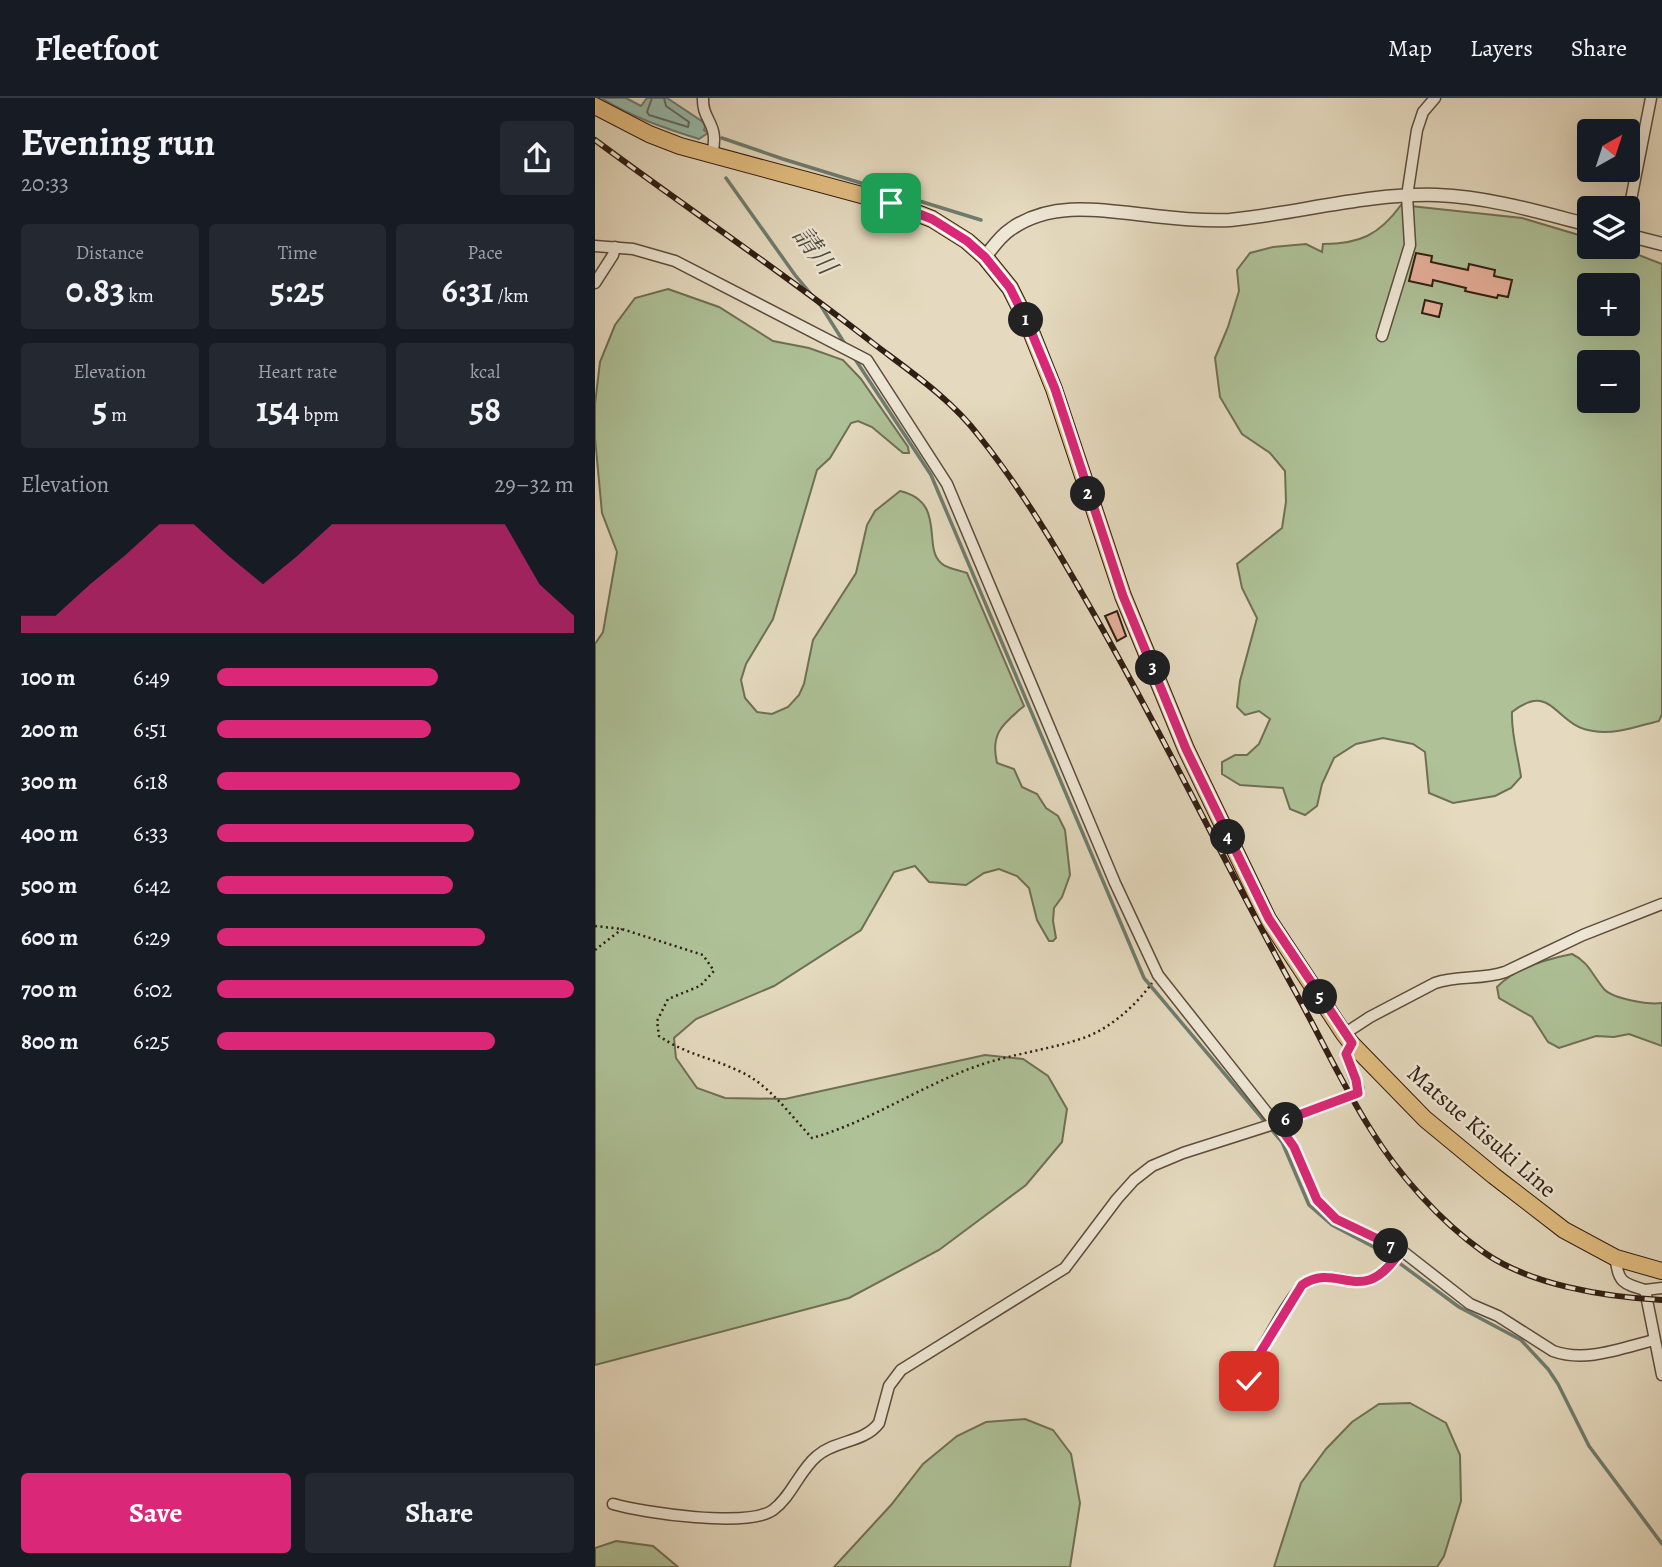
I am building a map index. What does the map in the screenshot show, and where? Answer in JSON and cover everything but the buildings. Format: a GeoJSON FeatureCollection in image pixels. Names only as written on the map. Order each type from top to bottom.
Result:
{"type":"FeatureCollection","features":[{"type":"Feature","properties":{"kind":"main road","name":"Matsue Kisuki Line"},"geometry":{"type":"LineString","coordinates":[[595,106],[649,134],[712,155],[891,203],[932,219],[967,241],[985,257],[1010,288],[1033,335],[1055,389],[1123,596],[1186,749],[1269,919],[1348,1038],[1425,1118],[1564,1230],[1616,1258],[1662,1271]]}},
{"type":"Feature","properties":{"kind":"street"},"geometry":{"type":"LineString","coordinates":[[703,98],[703,106],[715,132],[712,155]]}},
{"type":"Feature","properties":{"kind":"street"},"geometry":{"type":"LineString","coordinates":[[1382,336],[1410,245],[1407,196],[1417,130],[1423,112],[1434,98]]}},
{"type":"Feature","properties":{"kind":"street"},"geometry":{"type":"LineString","coordinates":[[1632,196],[1651,98]]}},
{"type":"Feature","properties":{"kind":"street"},"geometry":{"type":"LineString","coordinates":[[985,257],[1013,227],[1058,211],[1096,209],[1230,220],[1407,196],[1465,197],[1495,201],[1577,222]]}},
{"type":"Feature","properties":{"kind":"street"},"geometry":{"type":"LineString","coordinates":[[1640,238],[1662,244]]}},
{"type":"Feature","properties":{"kind":"street"},"geometry":{"type":"LineString","coordinates":[[595,246],[653,253],[699,271],[867,360],[947,484],[1115,883],[1158,975],[1270,1125],[1294,1147],[1317,1200],[1336,1219],[1470,1304],[1498,1316],[1563,1355],[1600,1353],[1654,1340]]}},
{"type":"Feature","properties":{"kind":"street"},"geometry":{"type":"LineString","coordinates":[[595,283],[613,255],[615,247]]}},
{"type":"Feature","properties":{"kind":"street"},"geometry":{"type":"LineString","coordinates":[[613,1504],[643,1512],[713,1518],[756,1517],[772,1511],[818,1455],[875,1428],[879,1423],[889,1386],[901,1370],[1065,1268],[1117,1199],[1134,1180],[1152,1166],[1358,1093],[1346,1054],[1348,1038],[1370,1017],[1435,983],[1446,979],[1494,976],[1583,935],[1662,904]]}},
{"type":"Feature","properties":{"kind":"street"},"geometry":{"type":"LineString","coordinates":[[1245,1384],[1253,1377],[1260,1353],[1302,1285],[1323,1278],[1364,1283],[1381,1274],[1397,1256]]}},
{"type":"Feature","properties":{"kind":"street"},"geometry":{"type":"LineString","coordinates":[[1616,1258],[1617,1272],[1625,1284],[1645,1290],[1662,1287]]}},
{"type":"Feature","properties":{"kind":"street"},"geometry":{"type":"LineString","coordinates":[[1645,1290],[1662,1375]]}},
{"type":"Feature","properties":{"kind":"path"},"geometry":{"type":"LineString","coordinates":[[595,926],[622,929],[703,955],[714,971],[700,986],[668,999],[657,1021],[659,1036],[679,1050],[741,1071],[762,1085],[812,1138],[842,1129],[923,1088],[983,1064],[1088,1036],[1121,1016],[1140,1000],[1158,975]]}},
{"type":"Feature","properties":{"kind":"path"},"geometry":{"type":"LineString","coordinates":[[595,950],[622,929]]}},
{"type":"Feature","properties":{"kind":"shaded area"},"geometry":{"type":"Polygon","coordinates":[[[1401,205],[1522,218],[1577,234],[1577,259],[1640,259],[1640,256],[1662,264],[1662,714],[1659,721],[1601,732],[1580,727],[1545,703],[1526,703],[1512,712],[1521,777],[1511,788],[1495,796],[1453,803],[1429,793],[1425,752],[1413,744],[1383,738],[1356,744],[1334,758],[1322,784],[1317,806],[1305,815],[1290,809],[1283,788],[1240,785],[1222,774],[1222,762],[1235,755],[1247,755],[1259,744],[1270,719],[1259,711],[1245,715],[1237,707],[1240,681],[1257,618],[1242,588],[1237,564],[1282,528],[1286,502],[1285,471],[1270,453],[1242,434],[1220,397],[1215,358],[1239,291],[1237,270],[1250,253],[1273,247],[1306,244],[1322,252],[1323,244],[1358,240],[1385,224],[1401,205]]]}},
{"type":"Feature","properties":{"kind":"shaded area"},"geometry":{"type":"Polygon","coordinates":[[[668,289],[719,307],[773,341],[809,348],[843,360],[861,379],[908,447],[909,453],[903,453],[872,427],[858,421],[851,423],[830,458],[817,470],[773,619],[746,664],[741,680],[745,698],[757,712],[772,714],[788,707],[799,695],[804,684],[813,640],[856,573],[867,525],[875,511],[900,491],[914,497],[924,505],[929,514],[936,556],[946,567],[967,573],[1024,706],[1000,730],[995,744],[997,763],[1014,769],[1022,787],[1037,794],[1046,808],[1058,816],[1065,830],[1070,875],[1062,897],[1054,908],[1056,938],[1049,941],[1037,920],[1029,888],[1017,876],[999,869],[984,873],[966,885],[929,882],[915,866],[894,872],[861,930],[774,986],[696,1019],[674,1038],[676,1058],[697,1088],[725,1098],[785,1099],[985,1055],[1023,1059],[1048,1076],[1067,1109],[1062,1142],[1026,1185],[939,1250],[849,1298],[595,1365],[595,644],[603,632],[617,552],[602,513],[595,438],[595,404],[600,362],[615,325],[635,298],[668,289]]]}},
{"type":"Feature","properties":{"kind":"shaded area"},"geometry":{"type":"Polygon","coordinates":[[[1572,954],[1586,965],[1609,993],[1631,1001],[1662,1003],[1662,1046],[1629,1034],[1596,1036],[1559,1048],[1548,1042],[1532,1017],[1499,998],[1497,987],[1504,980],[1542,962],[1572,954]]]}},
{"type":"Feature","properties":{"kind":"shaded area"},"geometry":{"type":"Polygon","coordinates":[[[1410,1403],[1446,1423],[1460,1455],[1461,1501],[1444,1556],[1437,1567],[1274,1567],[1301,1483],[1326,1449],[1352,1422],[1379,1404],[1410,1403]]]}},
{"type":"Feature","properties":{"kind":"shaded area"},"geometry":{"type":"Polygon","coordinates":[[[1025,1419],[1053,1430],[1071,1454],[1080,1503],[1070,1567],[834,1567],[891,1505],[923,1464],[957,1436],[986,1422],[1025,1419]]]}},
{"type":"Feature","properties":{"kind":"shaded area"},"geometry":{"type":"Polygon","coordinates":[[[616,1541],[653,1546],[678,1567],[595,1567],[595,1548],[616,1541]]]}},
{"type":"Feature","properties":{"kind":"water"},"geometry":{"type":"Polygon","coordinates":[[[601,98],[626,98],[641,106],[647,98],[667,98],[703,122],[704,130],[708,133],[699,139],[686,135],[636,116],[601,98]]]}},
{"type":"Feature","properties":{"kind":"waterway"},"geometry":{"type":"LineString","coordinates":[[722,138],[981,220]]}},
{"type":"Feature","properties":{"kind":"waterway","name":"請川"},"geometry":{"type":"LineString","coordinates":[[726,178],[795,275],[821,306],[845,344]]}},
{"type":"Feature","properties":{"kind":"waterway"},"geometry":{"type":"LineString","coordinates":[[853,356],[931,475],[1144,978],[1266,1123]]}},
{"type":"Feature","properties":{"kind":"waterway"},"geometry":{"type":"LineString","coordinates":[[1271,1129],[1282,1142],[1309,1205],[1332,1225],[1387,1254],[1459,1307],[1521,1340],[1548,1369],[1589,1446],[1662,1544]]}},
{"type":"Feature","properties":{"kind":"railway"},"geometry":{"type":"LineString","coordinates":[[595,140],[806,292],[916,376],[956,410],[997,459],[1060,555],[1103,630],[1361,1113],[1382,1147],[1421,1196],[1466,1239],[1501,1263],[1522,1273],[1592,1292],[1662,1300]]}},
{"type":"Feature","properties":{"kind":"route"},"geometry":{"type":"LineString","coordinates":[[891,203],[932,219],[967,241],[985,257],[1010,288],[1055,389],[1123,596],[1186,749],[1249,883],[1269,919],[1352,1043],[1346,1054],[1358,1093],[1277,1123],[1294,1147],[1317,1200],[1336,1219],[1401,1250],[1381,1274],[1364,1283],[1323,1278],[1302,1285],[1260,1353],[1253,1377],[1249,1381]]}}]}
